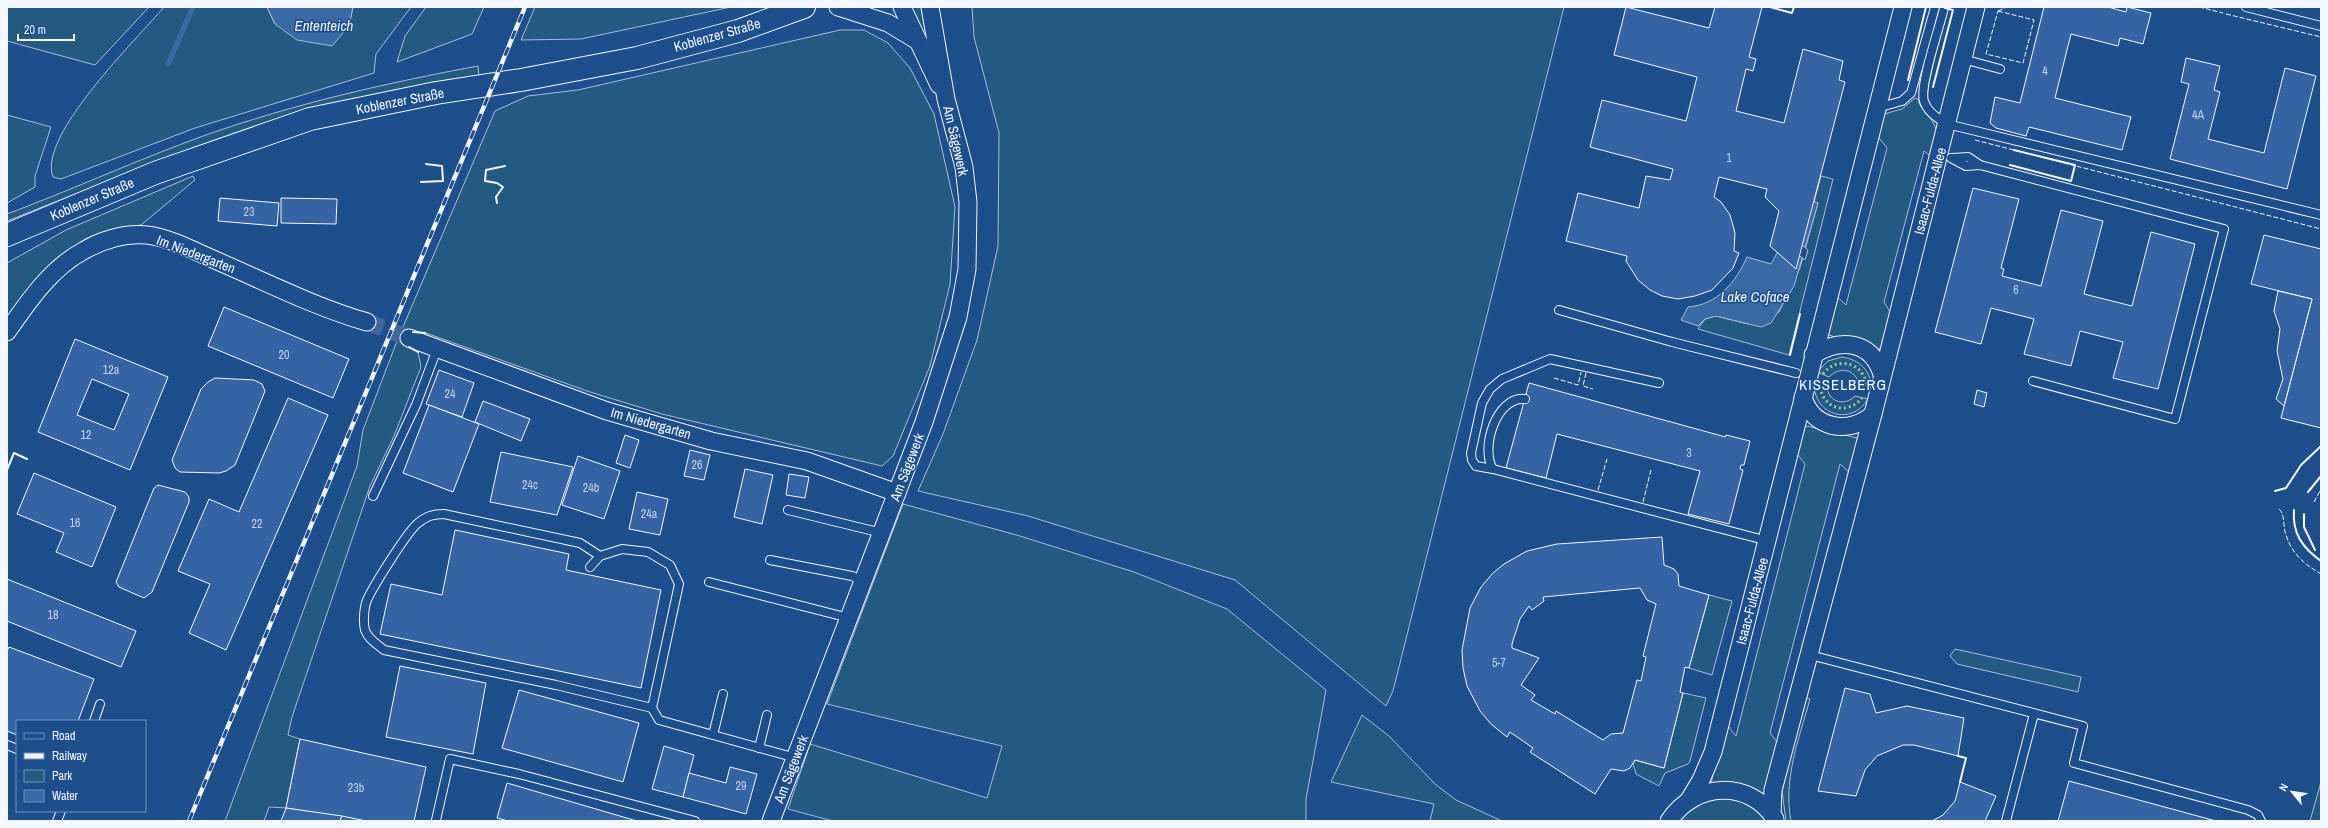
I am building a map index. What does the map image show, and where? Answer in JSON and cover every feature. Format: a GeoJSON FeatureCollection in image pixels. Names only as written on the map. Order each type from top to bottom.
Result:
{"type":"FeatureCollection","features":[{"type":"Feature","properties":{"kind":"main road","name":"Koblenzer Straße"},"geometry":{"type":"LineString","coordinates":[[7,235],[154,173],[310,119],[436,93],[521,80],[637,58],[738,31],[804,7]]}},
{"type":"Feature","properties":{"kind":"street"},"geometry":{"type":"LineString","coordinates":[[838,7],[888,23],[917,41]]}},
{"type":"Feature","properties":{"kind":"street","name":"Am Sägewerk"},"geometry":{"type":"LineString","coordinates":[[902,7],[946,99]]}},
{"type":"Feature","properties":{"kind":"street","name":"Am Sägewerk"},"geometry":{"type":"LineString","coordinates":[[771,821],[850,618],[946,361],[958,317],[967,269],[968,202],[964,167],[946,99],[930,7]]}},
{"type":"Feature","properties":{"kind":"street","name":"Isaac-Fulda-Allee"},"geometry":{"type":"LineString","coordinates":[[1670,821],[1689,800],[1701,780],[1713,752],[1768,541],[1813,355],[1903,7]]}},
{"type":"Feature","properties":{"kind":"street","name":"Isaac-Fulda-Allee"},"geometry":{"type":"LineString","coordinates":[[1774,817],[1773,790],[1810,655],[1873,414],[1882,374],[1946,156],[1947,124],[1976,7]]}},
{"type":"Feature","properties":{"kind":"street","name":"Im Niedergarten"},"geometry":{"type":"LineString","coordinates":[[7,332],[46,280],[70,259],[100,243],[134,234],[148,235],[174,242],[296,296],[341,314],[367,322]]}},
{"type":"Feature","properties":{"kind":"street","name":"Im Niedergarten"},"geometry":{"type":"LineString","coordinates":[[408,338],[607,411],[711,441],[807,462],[897,493]]}},
{"type":"Feature","properties":{"kind":"street"},"geometry":{"type":"LineString","coordinates":[[1813,355],[1832,345],[1853,345],[1872,356],[1882,374]]}},
{"type":"Feature","properties":{"kind":"street"},"geometry":{"type":"LineString","coordinates":[[1803,397],[1812,414],[1830,425],[1845,427],[1856,425],[1873,414]]}},
{"type":"Feature","properties":{"kind":"street","name":"Isaac-Fulda-Allee"},"geometry":{"type":"LineString","coordinates":[[1689,800],[1711,791],[1736,791],[1753,798],[1774,817]]}},
{"type":"Feature","properties":{"kind":"lane"},"geometry":{"type":"LineString","coordinates":[[1876,109],[1902,101],[1911,93],[1935,7]]}},
{"type":"Feature","properties":{"kind":"lane"},"geometry":{"type":"LineString","coordinates":[[2246,7],[2321,26]]}},
{"type":"Feature","properties":{"kind":"lane"},"geometry":{"type":"LineString","coordinates":[[1944,8],[1924,84],[1923,98],[1929,110],[1947,124],[2321,215]]}},
{"type":"Feature","properties":{"kind":"lane"},"geometry":{"type":"LineString","coordinates":[[1963,59],[2000,69]]}},
{"type":"Feature","properties":{"kind":"lane"},"geometry":{"type":"LineString","coordinates":[[1946,156],[1966,166],[1980,165],[2224,228],[2175,419],[2033,381]]}},
{"type":"Feature","properties":{"kind":"lane"},"geometry":{"type":"LineString","coordinates":[[1559,310],[1672,342],[1796,373]]}},
{"type":"Feature","properties":{"kind":"lane"},"geometry":{"type":"LineString","coordinates":[[373,496],[416,405],[437,349]]}},
{"type":"Feature","properties":{"kind":"lane"},"geometry":{"type":"LineString","coordinates":[[1659,383],[1550,359],[1502,379],[1490,389],[1482,404],[1471,452],[1472,460],[1476,466],[1493,469],[1768,541]]}},
{"type":"Feature","properties":{"kind":"lane"},"geometry":{"type":"LineString","coordinates":[[1493,469],[1488,458],[1495,424],[1509,403],[1520,398],[1525,399]]}},
{"type":"Feature","properties":{"kind":"lane"},"geometry":{"type":"LineString","coordinates":[[788,510],[882,533]]}},
{"type":"Feature","properties":{"kind":"lane"},"geometry":{"type":"LineString","coordinates":[[600,556],[580,543],[444,514],[431,514],[417,524],[367,601],[364,617],[366,630],[372,641],[384,650],[556,685],[652,708]]}},
{"type":"Feature","properties":{"kind":"lane"},"geometry":{"type":"LineString","coordinates":[[590,567],[600,556],[622,549],[648,552],[670,565],[679,584],[652,708],[659,720],[796,758]]}},
{"type":"Feature","properties":{"kind":"lane"},"geometry":{"type":"LineString","coordinates":[[770,560],[852,576],[863,581]]}},
{"type":"Feature","properties":{"kind":"lane"},"geometry":{"type":"LineString","coordinates":[[710,582],[850,618]]}},
{"type":"Feature","properties":{"kind":"lane"},"geometry":{"type":"LineString","coordinates":[[1810,655],[2083,726],[2074,763],[2248,810],[2258,815],[2261,821]]}},
{"type":"Feature","properties":{"kind":"lane"},"geometry":{"type":"LineString","coordinates":[[713,735],[722,694]]}},
{"type":"Feature","properties":{"kind":"lane"},"geometry":{"type":"LineString","coordinates":[[94,720],[100,704]]}},
{"type":"Feature","properties":{"kind":"lane"},"geometry":{"type":"LineString","coordinates":[[2006,821],[2034,714]]}},
{"type":"Feature","properties":{"kind":"lane"},"geometry":{"type":"LineString","coordinates":[[758,748],[767,715]]}},
{"type":"Feature","properties":{"kind":"lane"},"geometry":{"type":"LineString","coordinates":[[436,820],[450,759],[519,774],[695,821]]}},
{"type":"Feature","properties":{"kind":"green space"},"geometry":{"type":"Polygon","coordinates":[[[7,7],[149,7],[95,65],[7,41],[7,7]]]}},
{"type":"Feature","properties":{"kind":"green space"},"geometry":{"type":"Polygon","coordinates":[[[164,7],[267,7],[275,24],[349,26],[353,7],[411,7],[376,54],[374,73],[195,128],[61,179],[53,177],[52,159],[60,138],[74,113],[113,64],[164,7]]]}},
{"type":"Feature","properties":{"kind":"green space"},"geometry":{"type":"Polygon","coordinates":[[[426,7],[484,7],[472,34],[397,62],[405,36],[426,7]]]}},
{"type":"Feature","properties":{"kind":"green space"},"geometry":{"type":"Polygon","coordinates":[[[535,7],[731,7],[581,39],[521,40],[535,7]]]}},
{"type":"Feature","properties":{"kind":"green space"},"geometry":{"type":"Polygon","coordinates":[[[910,7],[921,7],[927,34],[923,36],[910,7]]]}},
{"type":"Feature","properties":{"kind":"green space"},"geometry":{"type":"Polygon","coordinates":[[[972,7],[1564,7],[1393,691],[1386,706],[1235,580],[1028,516],[918,491],[943,434],[977,340],[998,246],[999,133],[974,37],[972,7]]]}},
{"type":"Feature","properties":{"kind":"green space"},"geometry":{"type":"Polygon","coordinates":[[[840,30],[864,30],[888,43],[910,68],[934,114],[955,207],[950,284],[930,366],[893,456],[882,466],[662,414],[587,391],[426,333],[411,332],[406,344],[418,352],[421,367],[394,436],[370,486],[292,717],[288,735],[300,739],[286,808],[269,807],[264,821],[225,821],[357,466],[363,430],[397,341],[495,111],[528,96],[578,90],[840,30]]]}},
{"type":"Feature","properties":{"kind":"green space"},"geometry":{"type":"Polygon","coordinates":[[[478,66],[479,77],[123,175],[7,221],[7,214],[181,144],[239,124],[340,95],[478,66]]]}},
{"type":"Feature","properties":{"kind":"green space"},"geometry":{"type":"Polygon","coordinates":[[[1915,98],[1918,99],[1919,103],[1931,119],[1936,129],[1937,139],[1933,158],[1924,151],[1884,302],[1892,315],[1884,350],[1825,334],[1834,294],[1846,305],[1887,148],[1875,133],[1884,114],[1902,109],[1915,98]]]}},
{"type":"Feature","properties":{"kind":"green space"},"geometry":{"type":"Polygon","coordinates":[[[7,115],[51,127],[35,176],[35,187],[7,203],[7,115]]]}},
{"type":"Feature","properties":{"kind":"green space"},"geometry":{"type":"Polygon","coordinates":[[[193,176],[195,180],[141,225],[115,230],[87,238],[67,252],[7,322],[7,263],[66,230],[193,176]]]}},
{"type":"Feature","properties":{"kind":"green space"},"geometry":{"type":"Polygon","coordinates":[[[1821,176],[1833,179],[1789,355],[1698,329],[1705,319],[1716,316],[1748,324],[1779,312],[1800,268],[1818,203],[1814,202],[1821,176]]]}},
{"type":"Feature","properties":{"kind":"green space"},"geometry":{"type":"Polygon","coordinates":[[[1842,357],[1854,360],[1863,366],[1869,375],[1872,387],[1859,384],[1851,372],[1842,370],[1829,377],[1817,372],[1828,361],[1842,357]]]}},
{"type":"Feature","properties":{"kind":"green space"},"geometry":{"type":"Polygon","coordinates":[[[1814,385],[1827,388],[1831,397],[1838,401],[1847,401],[1855,396],[1868,399],[1853,413],[1844,415],[1835,414],[1827,410],[1821,404],[1816,396],[1814,385]]]}},
{"type":"Feature","properties":{"kind":"green space"},"geometry":{"type":"Polygon","coordinates":[[[1807,426],[1861,439],[1851,474],[1840,464],[1770,733],[1781,747],[1765,797],[1711,784],[1724,721],[1736,736],[1805,464],[1794,450],[1803,430],[1807,426]]]}},
{"type":"Feature","properties":{"kind":"green space"},"geometry":{"type":"Polygon","coordinates":[[[903,504],[1020,536],[1134,572],[1227,609],[1326,690],[1306,799],[1306,821],[833,821],[788,809],[810,744],[987,798],[1002,746],[827,704],[903,504]]]}},
{"type":"Feature","properties":{"kind":"green space"},"geometry":{"type":"Polygon","coordinates":[[[1709,595],[1732,601],[1712,675],[1689,668],[1709,595]]]}},
{"type":"Feature","properties":{"kind":"green space"},"geometry":{"type":"Polygon","coordinates":[[[1955,649],[2081,677],[2078,692],[1957,664],[1950,656],[1955,649]]]}},
{"type":"Feature","properties":{"kind":"green space"},"geometry":{"type":"Polygon","coordinates":[[[1683,693],[1706,698],[1690,761],[1688,764],[1665,773],[1659,786],[1636,774],[1633,764],[1635,760],[1664,768],[1683,693]]]}},
{"type":"Feature","properties":{"kind":"green space"},"geometry":{"type":"Polygon","coordinates":[[[1804,697],[1810,699],[1793,759],[1789,790],[1791,821],[1786,821],[1782,791],[1804,697]]]}},
{"type":"Feature","properties":{"kind":"green space"},"geometry":{"type":"Polygon","coordinates":[[[1362,715],[1389,736],[1435,784],[1456,800],[1502,821],[1430,821],[1434,804],[1331,782],[1362,715]]]}},
{"type":"Feature","properties":{"kind":"green space"},"geometry":{"type":"Polygon","coordinates":[[[2321,782],[2321,821],[2310,821],[2321,782]]]}},
{"type":"Feature","properties":{"kind":"green space"},"geometry":{"type":"Polygon","coordinates":[[[1731,797],[1750,804],[1768,821],[1677,821],[1702,801],[1731,797]]]}},
{"type":"Feature","properties":{"kind":"water","name":"Ententeich"},"geometry":{"type":"Polygon","coordinates":[[[267,7],[353,7],[349,26],[332,46],[297,40],[275,24],[267,7]]]}},
{"type":"Feature","properties":{"kind":"water","name":"Lake Coface"},"geometry":{"type":"Polygon","coordinates":[[[1794,196],[1818,203],[1794,286],[1771,323],[1761,327],[1716,316],[1705,319],[1698,326],[1681,320],[1688,307],[1708,302],[1724,291],[1737,275],[1747,257],[1771,264],[1777,253],[1794,196]]]}},
{"type":"Feature","properties":{"kind":"pier"},"geometry":{"type":"Polygon","coordinates":[[[1784,231],[1808,250],[1805,260],[1781,241],[1784,231]]]}},
{"type":"Feature","properties":{"kind":"building"},"geometry":{"type":"Polygon","coordinates":[[[1626,7],[1709,28],[1715,7],[1762,7],[1749,57],[1756,59],[1753,71],[1746,69],[1736,111],[1784,123],[1803,49],[1843,61],[1839,80],[1845,82],[1796,269],[1770,246],[1779,211],[1765,197],[1767,189],[1719,177],[1714,197],[1721,202],[1730,215],[1735,233],[1734,251],[1739,253],[1733,268],[1712,290],[1695,296],[1678,299],[1662,296],[1650,290],[1638,280],[1626,261],[1627,256],[1566,241],[1578,193],[1639,208],[1646,176],[1670,180],[1673,169],[1590,147],[1602,100],[1686,121],[1697,77],[1614,55],[1626,7]]]}},
{"type":"Feature","properties":{"kind":"building"},"geometry":{"type":"Polygon","coordinates":[[[2044,7],[2108,7],[2126,12],[2127,7],[2151,13],[2143,44],[2120,38],[2118,46],[2071,34],[2055,98],[2131,117],[2122,150],[2029,127],[2026,136],[1996,128],[1990,123],[1995,97],[2020,103],[2044,7]]]}},
{"type":"Feature","properties":{"kind":"building"},"geometry":{"type":"Polygon","coordinates":[[[2186,58],[2220,66],[2214,90],[2220,92],[2208,139],[2264,153],[2285,68],[2316,76],[2287,189],[2170,159],[2189,84],[2181,82],[2186,58]]]}},
{"type":"Feature","properties":{"kind":"building"},"geometry":{"type":"Polygon","coordinates":[[[1973,188],[2019,199],[2001,268],[2004,269],[2002,276],[2041,286],[2061,210],[2103,221],[2084,294],[2132,306],[2151,232],[2195,244],[2158,389],[2113,378],[2123,342],[2080,331],[2071,366],[2024,354],[2034,319],[1991,308],[1981,344],[1935,332],[1973,188]]]}},
{"type":"Feature","properties":{"kind":"building"},"geometry":{"type":"Polygon","coordinates":[[[220,198],[279,203],[277,226],[218,221],[220,198]]]}},
{"type":"Feature","properties":{"kind":"building"},"geometry":{"type":"Polygon","coordinates":[[[281,198],[337,199],[336,224],[281,223],[281,198]]]}},
{"type":"Feature","properties":{"kind":"building"},"geometry":{"type":"Polygon","coordinates":[[[2264,235],[2321,249],[2321,428],[2281,418],[2312,299],[2251,284],[2264,235]]]}},
{"type":"Feature","properties":{"kind":"building"},"geometry":{"type":"Polygon","coordinates":[[[2278,291],[2312,299],[2284,406],[2276,399],[2283,379],[2277,351],[2280,329],[2274,311],[2278,291]]]}},
{"type":"Feature","properties":{"kind":"building"},"geometry":{"type":"Polygon","coordinates":[[[224,307],[349,359],[333,398],[208,346],[224,307]]]}},
{"type":"Feature","properties":{"kind":"building"},"geometry":{"type":"Polygon","coordinates":[[[75,339],[168,377],[130,470],[38,432],[75,339]],[[92,379],[77,415],[114,430],[129,394],[92,379]]]}},
{"type":"Feature","properties":{"kind":"building"},"geometry":{"type":"Polygon","coordinates":[[[439,370],[474,383],[462,417],[426,404],[439,370]]]}},
{"type":"Feature","properties":{"kind":"building"},"geometry":{"type":"Polygon","coordinates":[[[215,378],[254,380],[262,384],[265,391],[235,465],[226,471],[219,473],[180,472],[175,468],[172,460],[201,389],[215,378]]]}},
{"type":"Feature","properties":{"kind":"building"},"geometry":{"type":"Polygon","coordinates":[[[1529,383],[1725,437],[1726,435],[1750,441],[1744,465],[1741,465],[1740,469],[1743,470],[1729,524],[1688,514],[1700,471],[1557,434],[1546,478],[1506,468],[1529,383]]]}},
{"type":"Feature","properties":{"kind":"building"},"geometry":{"type":"Polygon","coordinates":[[[1977,390],[1987,393],[1984,407],[1974,404],[1977,390]]]}},
{"type":"Feature","properties":{"kind":"building"},"geometry":{"type":"Polygon","coordinates":[[[288,398],[328,415],[226,650],[189,633],[210,584],[178,571],[209,499],[239,512],[288,398]]]}},
{"type":"Feature","properties":{"kind":"building"},"geometry":{"type":"Polygon","coordinates":[[[483,401],[530,419],[521,441],[475,422],[483,401]]]}},
{"type":"Feature","properties":{"kind":"building"},"geometry":{"type":"Polygon","coordinates":[[[429,405],[479,424],[453,492],[403,473],[429,405]]]}},
{"type":"Feature","properties":{"kind":"building"},"geometry":{"type":"Polygon","coordinates":[[[625,435],[639,440],[630,468],[616,463],[625,435]]]}},
{"type":"Feature","properties":{"kind":"building"},"geometry":{"type":"Polygon","coordinates":[[[690,450],[710,455],[704,480],[684,476],[690,450]]]}},
{"type":"Feature","properties":{"kind":"building"},"geometry":{"type":"Polygon","coordinates":[[[501,452],[573,467],[557,515],[490,502],[501,452]]]}},
{"type":"Feature","properties":{"kind":"building"},"geometry":{"type":"Polygon","coordinates":[[[578,456],[620,471],[604,519],[562,505],[578,456]]]}},
{"type":"Feature","properties":{"kind":"building"},"geometry":{"type":"Polygon","coordinates":[[[745,469],[773,475],[762,524],[734,517],[745,469]]]}},
{"type":"Feature","properties":{"kind":"building"},"geometry":{"type":"Polygon","coordinates":[[[34,473],[116,507],[92,567],[56,552],[64,533],[17,514],[34,473]]]}},
{"type":"Feature","properties":{"kind":"building"},"geometry":{"type":"Polygon","coordinates":[[[789,474],[809,477],[805,498],[786,495],[789,474]]]}},
{"type":"Feature","properties":{"kind":"building"},"geometry":{"type":"Polygon","coordinates":[[[158,485],[185,492],[189,497],[189,502],[152,592],[144,598],[119,587],[116,582],[154,488],[158,485]]]}},
{"type":"Feature","properties":{"kind":"building"},"geometry":{"type":"Polygon","coordinates":[[[637,492],[668,499],[660,535],[629,529],[637,492]]]}},
{"type":"Feature","properties":{"kind":"building"},"geometry":{"type":"Polygon","coordinates":[[[455,530],[569,554],[566,570],[661,590],[641,688],[380,634],[391,584],[442,595],[455,530]]]}},
{"type":"Feature","properties":{"kind":"building"},"geometry":{"type":"Polygon","coordinates":[[[1662,537],[1664,565],[1674,569],[1678,574],[1679,586],[1709,595],[1689,668],[1685,667],[1680,692],[1683,693],[1664,768],[1635,760],[1630,768],[1624,771],[1611,769],[1595,794],[1530,752],[1533,748],[1510,732],[1507,737],[1491,724],[1480,711],[1467,686],[1463,668],[1462,650],[1470,608],[1481,587],[1493,573],[1504,564],[1527,551],[1557,544],[1662,537]],[[1640,588],[1543,597],[1544,601],[1532,610],[1529,606],[1520,619],[1512,648],[1539,658],[1521,685],[1535,695],[1531,700],[1555,714],[1556,711],[1603,740],[1611,734],[1623,733],[1637,680],[1641,681],[1646,657],[1643,656],[1656,604],[1647,600],[1640,588]]]}},
{"type":"Feature","properties":{"kind":"building"},"geometry":{"type":"Polygon","coordinates":[[[7,579],[136,631],[121,667],[7,621],[7,579]]]}},
{"type":"Feature","properties":{"kind":"building"},"geometry":{"type":"Polygon","coordinates":[[[9,647],[94,679],[78,720],[16,720],[16,735],[7,731],[7,651],[9,647]]]}},
{"type":"Feature","properties":{"kind":"building"},"geometry":{"type":"Polygon","coordinates":[[[400,666],[486,683],[473,754],[386,737],[400,666]]]}},
{"type":"Feature","properties":{"kind":"building"},"geometry":{"type":"Polygon","coordinates":[[[1845,688],[1870,694],[1876,713],[1907,706],[1964,718],[1958,756],[1914,745],[1903,745],[1877,756],[1865,770],[1856,796],[1818,791],[1845,688]]]}},
{"type":"Feature","properties":{"kind":"building"},"geometry":{"type":"Polygon","coordinates":[[[519,690],[639,723],[623,782],[502,748],[519,690]]]}},
{"type":"Feature","properties":{"kind":"building"},"geometry":{"type":"Polygon","coordinates":[[[300,739],[426,767],[414,821],[366,821],[286,808],[300,739]]]}},
{"type":"Feature","properties":{"kind":"building"},"geometry":{"type":"Polygon","coordinates":[[[664,746],[694,755],[683,797],[652,789],[664,746]]]}},
{"type":"Feature","properties":{"kind":"building"},"geometry":{"type":"Polygon","coordinates":[[[730,767],[757,774],[746,814],[683,797],[689,773],[726,783],[730,767]]]}},
{"type":"Feature","properties":{"kind":"building"},"geometry":{"type":"Polygon","coordinates":[[[2069,781],[2216,821],[2058,821],[2069,781]]]}},
{"type":"Feature","properties":{"kind":"building"},"geometry":{"type":"Polygon","coordinates":[[[1960,782],[1996,796],[1985,821],[1932,821],[1943,815],[1955,801],[1960,782]]]}},
{"type":"Feature","properties":{"kind":"building"},"geometry":{"type":"Polygon","coordinates":[[[507,783],[637,821],[508,821],[497,818],[507,783]]]}},
{"type":"Feature","properties":{"kind":"building"},"geometry":{"type":"Polygon","coordinates":[[[286,808],[342,816],[340,821],[281,821],[286,808]]]}},
{"type":"Feature","properties":{"kind":"building"},"geometry":{"type":"Polygon","coordinates":[[[342,816],[366,821],[340,821],[342,816]]]}},
{"type":"Feature","properties":{"kind":"waterway"},"geometry":{"type":"LineString","coordinates":[[168,64],[193,7]]}},
{"type":"Feature","properties":{"kind":"tunnel"},"geometry":{"type":"LineString","coordinates":[[367,322],[409,338]]}},
{"type":"Feature","properties":{"kind":"railway"},"geometry":{"type":"LineString","coordinates":[[189,821],[525,7]]}},
{"type":"Feature","properties":{"kind":"hedge"},"geometry":{"type":"LineString","coordinates":[[1823,374],[1828,368],[1835,365],[1842,363],[1848,364],[1855,366],[1860,371],[1866,384]]}},
{"type":"Feature","properties":{"kind":"hedge"},"geometry":{"type":"LineString","coordinates":[[1820,387],[1822,395],[1826,401],[1837,408],[1850,407],[1862,398]]}},
{"type":"Feature","properties":{"kind":"fence"},"geometry":{"type":"LineString","coordinates":[[1998,11],[2007,7]]}},
{"type":"Feature","properties":{"kind":"fence"},"geometry":{"type":"LineString","coordinates":[[2199,7],[2223,13]]}},
{"type":"Feature","properties":{"kind":"fence"},"geometry":{"type":"LineString","coordinates":[[1998,11],[2034,20],[2023,63],[1986,54],[1998,11]]}},
{"type":"Feature","properties":{"kind":"fence"},"geometry":{"type":"LineString","coordinates":[[2226,14],[2321,37]]}},
{"type":"Feature","properties":{"kind":"fence"},"geometry":{"type":"LineString","coordinates":[[1975,140],[2321,229]]}},
{"type":"Feature","properties":{"kind":"fence"},"geometry":{"type":"LineString","coordinates":[[1554,378],[1578,385],[1581,372]]}},
{"type":"Feature","properties":{"kind":"fence"},"geometry":{"type":"LineString","coordinates":[[1586,373],[1583,386],[1593,389]]}},
{"type":"Feature","properties":{"kind":"fence"},"geometry":{"type":"LineString","coordinates":[[1598,490],[1607,459]]}},
{"type":"Feature","properties":{"kind":"fence"},"geometry":{"type":"LineString","coordinates":[[1643,502],[1651,470]]}},
{"type":"Feature","properties":{"kind":"fence"},"geometry":{"type":"LineString","coordinates":[[2314,502],[2321,489]]}},
{"type":"Feature","properties":{"kind":"fence"},"geometry":{"type":"LineString","coordinates":[[2279,509],[2283,517],[2285,532],[2295,553],[2299,558],[2321,574]]}},
{"type":"Feature","properties":{"kind":"wall"},"geometry":{"type":"LineString","coordinates":[[1770,7],[1792,13],[1794,7]]}},
{"type":"Feature","properties":{"kind":"wall"},"geometry":{"type":"LineString","coordinates":[[1908,80],[1926,7]]}},
{"type":"Feature","properties":{"kind":"wall"},"geometry":{"type":"LineString","coordinates":[[1933,87],[1953,10],[1945,8]]}},
{"type":"Feature","properties":{"kind":"wall"},"geometry":{"type":"LineString","coordinates":[[2010,165],[2071,181],[2075,165],[2014,150]]}},
{"type":"Feature","properties":{"kind":"wall"},"geometry":{"type":"LineString","coordinates":[[421,182],[443,181],[442,166],[426,164]]}},
{"type":"Feature","properties":{"kind":"wall"},"geometry":{"type":"LineString","coordinates":[[497,203],[496,197],[503,187],[497,183],[485,181],[486,170],[505,166]]}},
{"type":"Feature","properties":{"kind":"wall"},"geometry":{"type":"LineString","coordinates":[[1790,355],[1800,314]]}},
{"type":"Feature","properties":{"kind":"wall"},"geometry":{"type":"LineString","coordinates":[[413,332],[425,333]]}},
{"type":"Feature","properties":{"kind":"wall"},"geometry":{"type":"LineString","coordinates":[[409,347],[418,352]]}},
{"type":"Feature","properties":{"kind":"wall"},"geometry":{"type":"LineString","coordinates":[[2275,491],[2286,488],[2301,465],[2321,446]]}},
{"type":"Feature","properties":{"kind":"wall"},"geometry":{"type":"LineString","coordinates":[[7,470],[14,453],[27,459]]}},
{"type":"Feature","properties":{"kind":"wall"},"geometry":{"type":"LineString","coordinates":[[2308,492],[2321,476]]}},
{"type":"Feature","properties":{"kind":"wall"},"geometry":{"type":"LineString","coordinates":[[2294,510],[2295,526],[2300,540],[2309,551],[2321,561]]}},
{"type":"Feature","properties":{"kind":"wall"},"geometry":{"type":"LineString","coordinates":[[2304,514],[2304,527],[2315,550]]}},
{"type":"Feature","properties":{"kind":"wall"},"geometry":{"type":"LineString","coordinates":[[1958,756],[1966,758],[1960,782]]}},
{"type":"Feature","properties":{"kind":"district","name":"KISSELBERG"},"geometry":{"type":"Point","coordinates":[1843,385]}}]}
